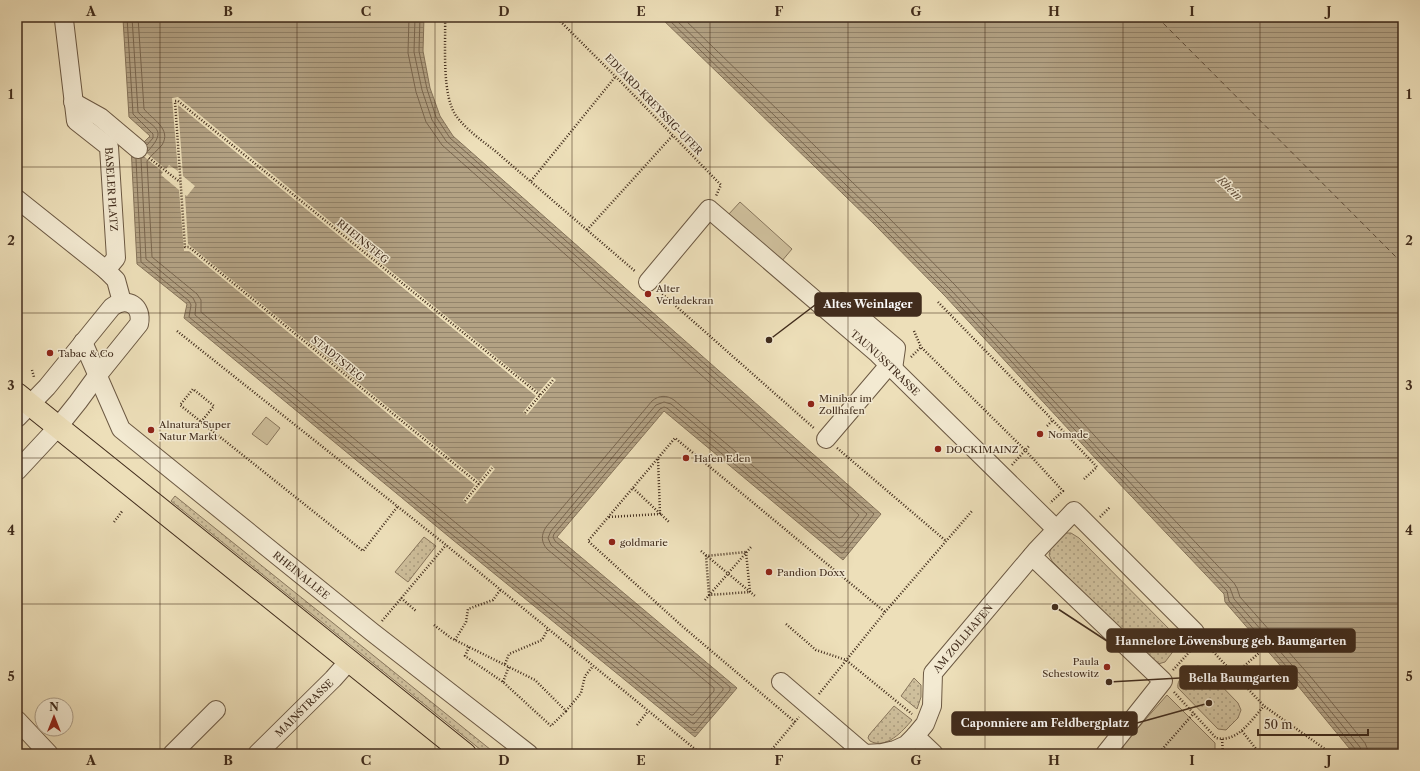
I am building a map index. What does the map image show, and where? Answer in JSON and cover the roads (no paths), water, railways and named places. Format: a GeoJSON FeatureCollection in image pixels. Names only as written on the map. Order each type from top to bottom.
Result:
{"type":"FeatureCollection","features":[{"type":"Feature","properties":{"kind":"main road"},"geometry":{"type":"LineString","coordinates":[[21,405],[58,427],[465,754]]}},
{"type":"Feature","properties":{"kind":"street"},"geometry":{"type":"LineString","coordinates":[[64,20],[74,102],[100,117],[138,148]]}},
{"type":"Feature","properties":{"kind":"street","name":"BASELER PLATZ"},"geometry":{"type":"LineString","coordinates":[[74,102],[76,121],[108,147],[116,258],[106,270]]}},
{"type":"Feature","properties":{"kind":"street"},"geometry":{"type":"LineString","coordinates":[[17,199],[106,270],[116,280],[122,302]]}},
{"type":"Feature","properties":{"kind":"street","name":"TAUNUSSTRASSE"},"geometry":{"type":"LineString","coordinates":[[648,282],[709,209],[878,354],[1056,529]]}},
{"type":"Feature","properties":{"kind":"street"},"geometry":{"type":"LineString","coordinates":[[17,471],[58,427],[97,376],[140,324],[141,318],[137,308],[129,303],[122,302],[112,307],[52,381],[21,405]]}},
{"type":"Feature","properties":{"kind":"street"},"geometry":{"type":"LineString","coordinates":[[826,439],[893,369],[896,348],[842,302]]}},
{"type":"Feature","properties":{"kind":"street","name":"RHEINALLEE"},"geometry":{"type":"LineString","coordinates":[[83,342],[121,429],[372,632],[529,754]]}},
{"type":"Feature","properties":{"kind":"street","name":"AM ZOLLHAFEN"},"geometry":{"type":"LineString","coordinates":[[920,730],[932,706],[933,673],[1032,556],[1074,511],[1197,639]]}},
{"type":"Feature","properties":{"kind":"street"},"geometry":{"type":"LineString","coordinates":[[1032,556],[1163,681],[1105,754]]}},
{"type":"Feature","properties":{"kind":"street","name":"MAINSTRASSE"},"geometry":{"type":"LineString","coordinates":[[258,754],[349,661]]}},
{"type":"Feature","properties":{"kind":"street"},"geometry":{"type":"LineString","coordinates":[[781,682],[810,705],[865,754],[882,754],[895,750],[906,745],[920,730],[934,754]]}},
{"type":"Feature","properties":{"kind":"street"},"geometry":{"type":"LineString","coordinates":[[172,754],[216,710]]}},
{"type":"Feature","properties":{"kind":"street"},"geometry":{"type":"LineString","coordinates":[[17,720],[49,754]]}},
{"type":"Feature","properties":{"kind":"water"},"geometry":{"type":"Polygon","coordinates":[[[122,17],[424,17],[423,51],[430,88],[440,116],[453,136],[881,514],[843,560],[664,411],[557,537],[737,688],[695,737],[184,318],[187,304],[137,264],[131,146],[136,150],[150,136],[129,117],[122,17]]]}},
{"type":"Feature","properties":{"kind":"water","name":"Rhein"},"geometry":{"type":"Polygon","coordinates":[[[660,17],[1403,17],[1403,754],[1354,754],[1298,686],[1225,602],[1224,594],[945,296],[874,224],[660,17]]]}},
{"type":"Feature","properties":{"kind":"place","name":"Alter Verladekran"},"geometry":{"type":"Point","coordinates":[648,294]}},
{"type":"Feature","properties":{"kind":"place","name":"Altes Weinlager"},"geometry":{"type":"Point","coordinates":[769,340]}},
{"type":"Feature","properties":{"kind":"place","name":"Tabac & Co"},"geometry":{"type":"Point","coordinates":[50,353]}},
{"type":"Feature","properties":{"kind":"place","name":"Minibar im Zollhafen"},"geometry":{"type":"Point","coordinates":[811,404]}},
{"type":"Feature","properties":{"kind":"place","name":"Alnatura Super Natur Markt"},"geometry":{"type":"Point","coordinates":[151,430]}},
{"type":"Feature","properties":{"kind":"place","name":"Nomade"},"geometry":{"type":"Point","coordinates":[1040,434]}},
{"type":"Feature","properties":{"kind":"place","name":"DOCK1MAINZ"},"geometry":{"type":"Point","coordinates":[938,449]}},
{"type":"Feature","properties":{"kind":"place","name":"Hafen Eden"},"geometry":{"type":"Point","coordinates":[686,458]}},
{"type":"Feature","properties":{"kind":"place","name":"goldmarie"},"geometry":{"type":"Point","coordinates":[612,542]}},
{"type":"Feature","properties":{"kind":"place","name":"Pandion Doxx"},"geometry":{"type":"Point","coordinates":[769,572]}},
{"type":"Feature","properties":{"kind":"place","name":"Hannelore Löwensburg geb. Baumgarten"},"geometry":{"type":"Point","coordinates":[1055,607]}},
{"type":"Feature","properties":{"kind":"place","name":"Paula Schestowitz"},"geometry":{"type":"Point","coordinates":[1107,667]}},
{"type":"Feature","properties":{"kind":"place","name":"Bella Baumgarten"},"geometry":{"type":"Point","coordinates":[1109,682]}},
{"type":"Feature","properties":{"kind":"place","name":"Caponniere am Feldbergplatz"},"geometry":{"type":"Point","coordinates":[1209,703]}}]}
